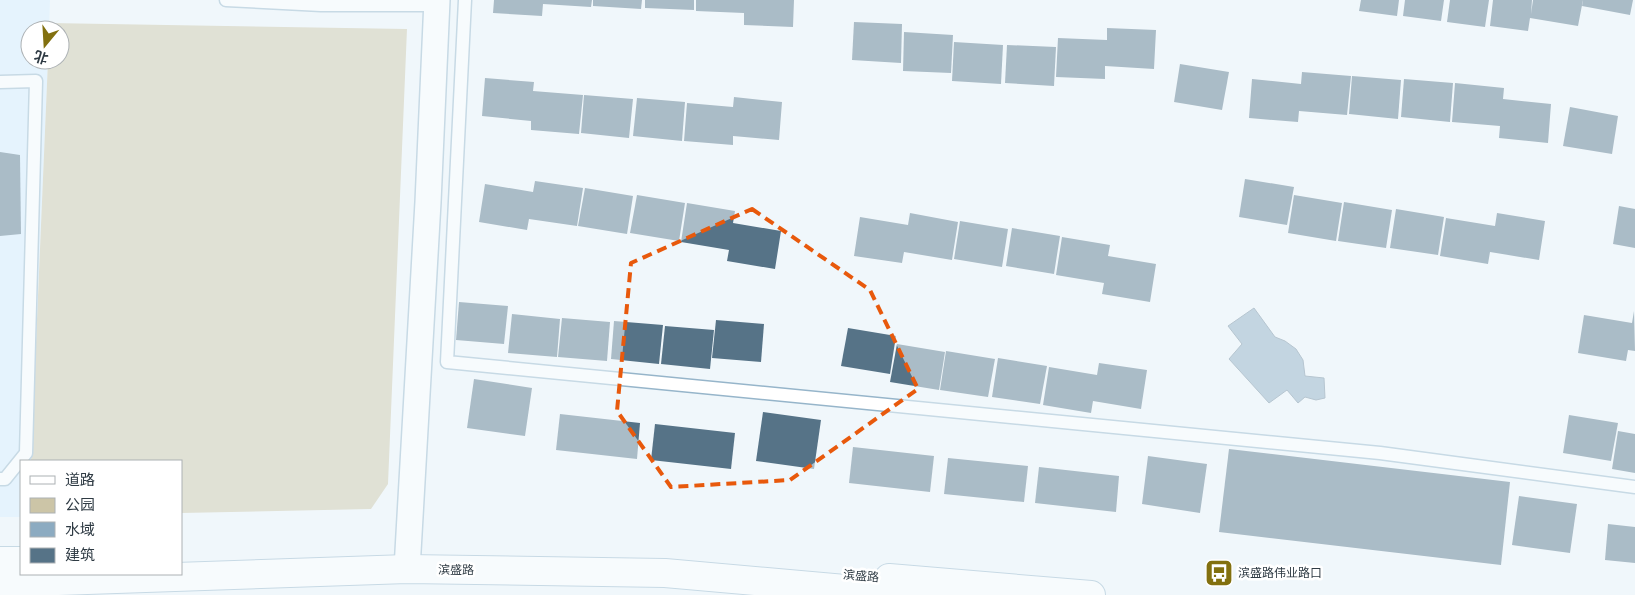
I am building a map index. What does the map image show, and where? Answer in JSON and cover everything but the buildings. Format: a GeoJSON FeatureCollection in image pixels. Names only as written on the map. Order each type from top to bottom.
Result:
{"type":"FeatureCollection","features":[{"type":"Feature","properties":{"kind":"main road","name":"滨盛路"},"geometry":{"type":"LineString","coordinates":[[182,557],[407,560],[669,559],[1092,595]]}},
{"type":"Feature","properties":{"kind":"main road","name":"滨盛路"},"geometry":{"type":"LineString","coordinates":[[0,583],[39,588],[407,560],[665,573],[912,595]]}},
{"type":"Feature","properties":{"kind":"main road"},"geometry":{"type":"LineString","coordinates":[[0,561],[20,561]]}},
{"type":"Feature","properties":{"kind":"street"},"geometry":{"type":"LineString","coordinates":[[407,560],[437,2]]}},
{"type":"Feature","properties":{"kind":"lane"},"geometry":{"type":"LineString","coordinates":[[226,0],[321,3],[437,2]]}},
{"type":"Feature","properties":{"kind":"lane"},"geometry":{"type":"LineString","coordinates":[[465,0],[447,362],[1380,454],[1635,487]]}},
{"type":"Feature","properties":{"kind":"lane"},"geometry":{"type":"LineString","coordinates":[[0,82],[36,81],[26,454],[21,460]]}},
{"type":"Feature","properties":{"kind":"lane"},"geometry":{"type":"LineString","coordinates":[[0,479],[5,479],[20,461]]}},
{"type":"Feature","properties":{"kind":"highlighted area"},"geometry":{"type":"Polygon","coordinates":[[[752,209],[870,290],[918,389],[790,480],[671,487],[617,411],[631,263],[752,209]]]}},
{"type":"Feature","properties":{"kind":"shaded area"},"geometry":{"type":"Polygon","coordinates":[[[0,0],[50,0],[49,20],[20,20],[20,70],[48,70],[31,460],[20,460],[20,517],[0,517],[0,0]]]}},
{"type":"Feature","properties":{"kind":"green space"},"geometry":{"type":"Polygon","coordinates":[[[70,23],[407,29],[388,484],[371,509],[182,513],[182,460],[31,460],[48,70],[70,70],[70,23]]]}},
{"type":"Feature","properties":{"kind":"water"},"geometry":{"type":"Polygon","coordinates":[[[1254,308],[1275,337],[1296,349],[1303,360],[1305,376],[1324,378],[1325,398],[1316,400],[1305,397],[1298,403],[1287,390],[1269,403],[1229,359],[1242,344],[1228,326],[1254,308]]]}},
{"type":"Feature","properties":{"kind":"place","name":"滨盛路伟业路口"},"geometry":{"type":"Point","coordinates":[1219,573]}}]}
